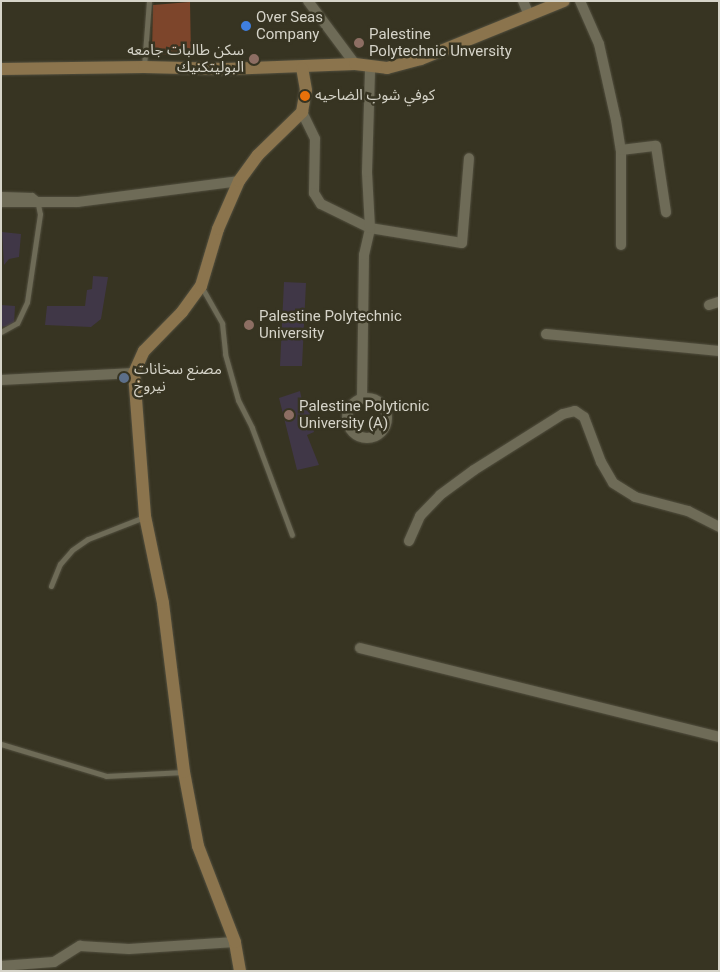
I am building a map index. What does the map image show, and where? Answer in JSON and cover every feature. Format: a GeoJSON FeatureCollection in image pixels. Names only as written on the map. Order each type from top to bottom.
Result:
{"type":"FeatureCollection","features":[{"type":"Feature","properties":{"kind":"street"},"geometry":{"type":"LineString","coordinates":[[308,1],[355,64]]}},
{"type":"Feature","properties":{"kind":"street"},"geometry":{"type":"LineString","coordinates":[[523,1],[528,15]]}},
{"type":"Feature","properties":{"kind":"street"},"geometry":{"type":"LineString","coordinates":[[1,70],[144,67],[302,68],[355,64],[370,68],[387,68],[421,59],[564,1]]}},
{"type":"Feature","properties":{"kind":"street"},"geometry":{"type":"LineString","coordinates":[[580,1],[599,44],[621,150],[621,245]]}},
{"type":"Feature","properties":{"kind":"street"},"geometry":{"type":"LineString","coordinates":[[240,971],[235,942],[206,874],[184,772],[163,603],[145,516],[134,373],[144,351],[182,312],[200,286],[218,229],[239,181],[258,155],[302,112],[306,90],[302,68]]}},
{"type":"Feature","properties":{"kind":"street"},"geometry":{"type":"LineString","coordinates":[[362,398],[364,255],[370,228],[367,172],[370,68]]}},
{"type":"Feature","properties":{"kind":"street"},"geometry":{"type":"LineString","coordinates":[[302,112],[315,139],[314,193],[321,204],[370,228],[462,242],[469,158]]}},
{"type":"Feature","properties":{"kind":"street"},"geometry":{"type":"LineString","coordinates":[[621,150],[656,146],[666,212]]}},
{"type":"Feature","properties":{"kind":"street"},"geometry":{"type":"LineString","coordinates":[[1,202],[78,202],[239,181]]}},
{"type":"Feature","properties":{"kind":"street"},"geometry":{"type":"LineString","coordinates":[[546,334],[719,351]]}},
{"type":"Feature","properties":{"kind":"street"},"geometry":{"type":"LineString","coordinates":[[1,380],[134,373]]}},
{"type":"Feature","properties":{"kind":"street"},"geometry":{"type":"LineString","coordinates":[[362,398],[374,399],[386,413],[386,426],[371,438],[352,432],[347,419],[350,406],[362,398]]}},
{"type":"Feature","properties":{"kind":"street"},"geometry":{"type":"LineString","coordinates":[[409,541],[420,516],[440,495],[474,470],[563,414],[575,411],[584,417],[601,462],[613,483],[635,497],[688,511],[719,527]]}},
{"type":"Feature","properties":{"kind":"street"},"geometry":{"type":"LineString","coordinates":[[360,648],[719,737]]}},
{"type":"Feature","properties":{"kind":"street"},"geometry":{"type":"LineString","coordinates":[[1,966],[56,961],[69,950],[80,946],[129,949],[235,942]]}},
{"type":"Feature","properties":{"kind":"lane"},"geometry":{"type":"LineString","coordinates":[[144,67],[149,1]]}},
{"type":"Feature","properties":{"kind":"lane"},"geometry":{"type":"LineString","coordinates":[[1,194],[32,195],[38,202],[39,230],[27,302],[17,323],[1,332]]}},
{"type":"Feature","properties":{"kind":"lane"},"geometry":{"type":"LineString","coordinates":[[200,286],[222,323],[225,354],[238,400],[252,428],[292,535]]}},
{"type":"Feature","properties":{"kind":"lane"},"geometry":{"type":"LineString","coordinates":[[51,586],[60,564],[72,550],[88,539],[145,516]]}},
{"type":"Feature","properties":{"kind":"lane"},"geometry":{"type":"LineString","coordinates":[[1,744],[106,776],[184,772]]}},
{"type":"Feature","properties":{"kind":"shaded area"},"geometry":{"type":"Polygon","coordinates":[[[2,232],[21,234],[19,257],[9,259],[4,265],[2,232]]]}},
{"type":"Feature","properties":{"kind":"shaded area"},"geometry":{"type":"Polygon","coordinates":[[[93,276],[108,277],[101,319],[91,327],[45,325],[47,306],[85,306],[87,290],[92,289],[93,276]]]}},
{"type":"Feature","properties":{"kind":"shaded area"},"geometry":{"type":"Polygon","coordinates":[[[284,282],[306,283],[302,366],[280,366],[284,282]]]}},
{"type":"Feature","properties":{"kind":"shaded area"},"geometry":{"type":"Polygon","coordinates":[[[1,305],[15,306],[14,325],[1,327],[1,305]]]}},
{"type":"Feature","properties":{"kind":"shaded area"},"geometry":{"type":"Polygon","coordinates":[[[300,391],[304,410],[309,411],[314,432],[307,435],[319,465],[297,470],[279,398],[300,391]]]}},
{"type":"Feature","properties":{"kind":"building"},"geometry":{"type":"Polygon","coordinates":[[[190,2],[191,56],[152,54],[153,5],[190,2]]]}},
{"type":"Feature","properties":{"kind":"place","name":"Over Seas Company"},"geometry":{"type":"Point","coordinates":[246,26]}},
{"type":"Feature","properties":{"kind":"place","name":"Palestine Polytechnic Unversity"},"geometry":{"type":"Point","coordinates":[359,43]}},
{"type":"Feature","properties":{"kind":"place","name":"سكن طالبات جامعه البوليتكنيك"},"geometry":{"type":"Point","coordinates":[254,59]}},
{"type":"Feature","properties":{"kind":"place","name":"كوفي شوب الضاحيه"},"geometry":{"type":"Point","coordinates":[305,96]}},
{"type":"Feature","properties":{"kind":"place","name":"Palestine Polytechnic University"},"geometry":{"type":"Point","coordinates":[249,325]}},
{"type":"Feature","properties":{"kind":"place","name":"مصنع سخانات نيروخ"},"geometry":{"type":"Point","coordinates":[124,378]}},
{"type":"Feature","properties":{"kind":"place","name":"Palestine Polyticnic University (A)"},"geometry":{"type":"Point","coordinates":[289,415]}}]}
